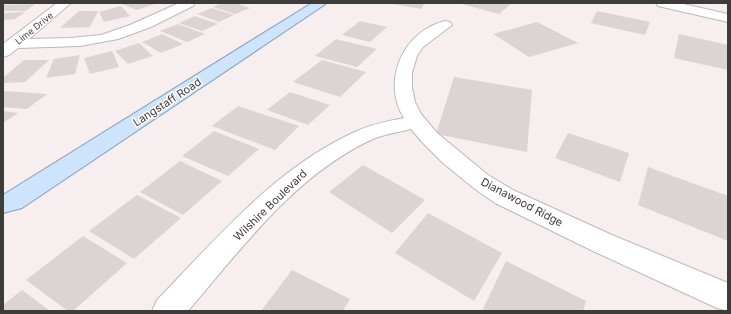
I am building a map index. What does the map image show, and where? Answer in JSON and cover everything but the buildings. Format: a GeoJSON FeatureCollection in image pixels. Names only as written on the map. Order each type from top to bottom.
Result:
{"type":"FeatureCollection","features":[{"type":"Feature","properties":{"kind":"main road","name":"Langstaff Road"},"geometry":{"type":"LineString","coordinates":[[6,206],[321,3]]}},
{"type":"Feature","properties":{"kind":"street","name":"Lime Drive"},"geometry":{"type":"LineString","coordinates":[[3,52],[65,3]]}},
{"type":"Feature","properties":{"kind":"street"},"geometry":{"type":"LineString","coordinates":[[16,43],[68,42],[102,39],[137,26],[189,3]]}},
{"type":"Feature","properties":{"kind":"street"},"geometry":{"type":"LineString","coordinates":[[662,3],[728,18]]}},
{"type":"Feature","properties":{"kind":"street","name":"Dianawood Ridge"},"geometry":{"type":"LineString","coordinates":[[445,25],[428,33],[413,49],[406,62],[403,79],[406,100],[415,122],[439,148],[486,185],[585,235],[728,298]]}},
{"type":"Feature","properties":{"kind":"street","name":"Wilshire Boulevard"},"geometry":{"type":"LineString","coordinates":[[168,311],[247,226],[285,188],[310,167],[366,135],[415,122]]}}]}
